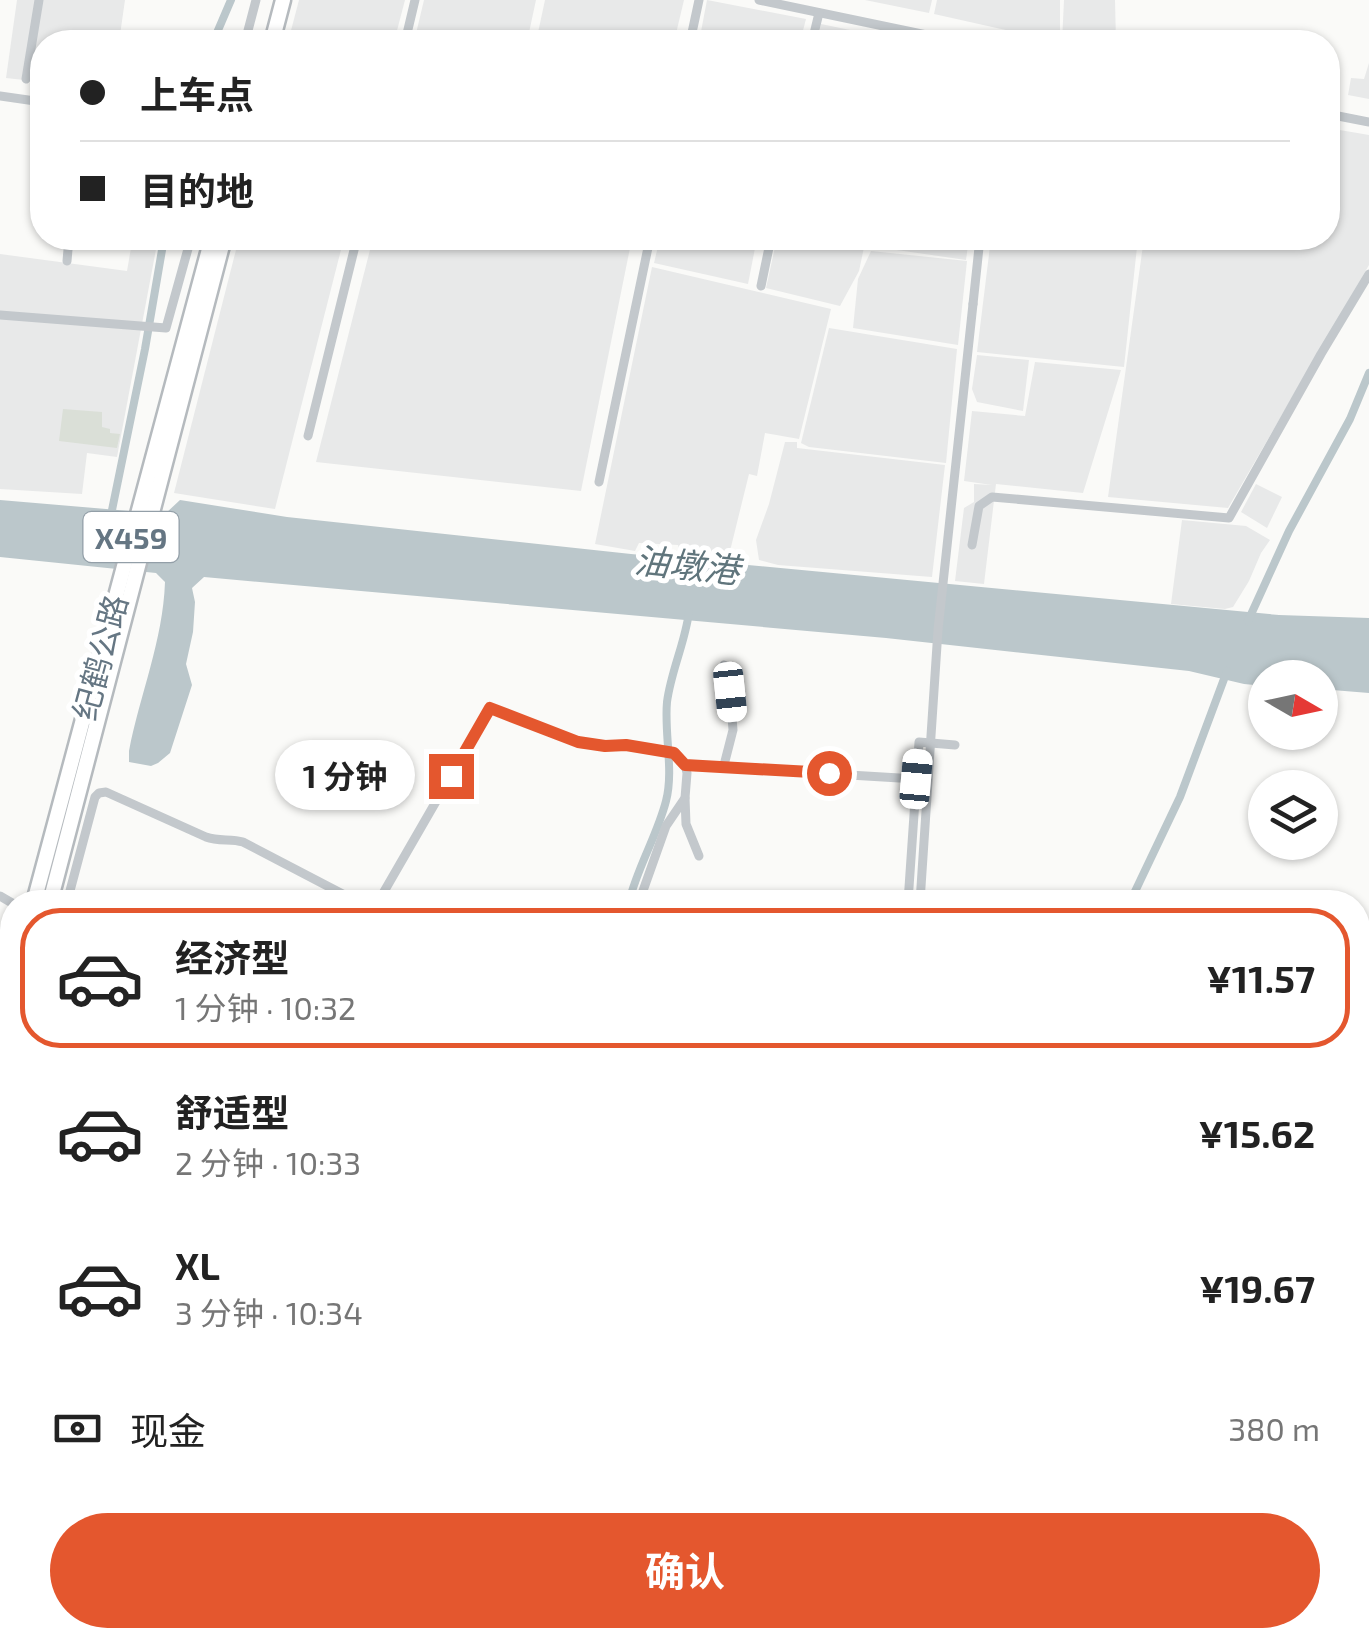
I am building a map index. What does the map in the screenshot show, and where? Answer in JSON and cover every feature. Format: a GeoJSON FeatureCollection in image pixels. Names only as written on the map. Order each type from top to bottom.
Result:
{"type":"FeatureCollection","features":[{"type":"Feature","properties":{"kind":"main road"},"geometry":{"type":"LineString","coordinates":[[266,30],[274,0]]}},
{"type":"Feature","properties":{"kind":"main road"},"geometry":{"type":"LineString","coordinates":[[275,30],[284,0]]}},
{"type":"Feature","properties":{"kind":"main road","name":"纪鹤公路"},"geometry":{"type":"LineString","coordinates":[[206,287],[211,250]]}},
{"type":"Feature","properties":{"kind":"main road","name":"纪鹤公路"},"geometry":{"type":"LineString","coordinates":[[38,890],[71,790],[206,287],[220,250]]}},
{"type":"Feature","properties":{"kind":"main road","name":"纪鹤公路"},"geometry":{"type":"LineString","coordinates":[[52,890],[71,790]]}},
{"type":"Feature","properties":{"kind":"street"},"geometry":{"type":"LineString","coordinates":[[34,30],[39,0]]}},
{"type":"Feature","properties":{"kind":"street"},"geometry":{"type":"LineString","coordinates":[[249,30],[256,0]]}},
{"type":"Feature","properties":{"kind":"street"},"geometry":{"type":"LineString","coordinates":[[408,30],[416,0]]}},
{"type":"Feature","properties":{"kind":"street"},"geometry":{"type":"LineString","coordinates":[[693,30],[699,0]]}},
{"type":"Feature","properties":{"kind":"street"},"geometry":{"type":"LineString","coordinates":[[759,0],[904,30]]}},
{"type":"Feature","properties":{"kind":"street"},"geometry":{"type":"LineString","coordinates":[[815,30],[819,12]]}},
{"type":"Feature","properties":{"kind":"street"},"geometry":{"type":"LineString","coordinates":[[26,79],[30,55]]}},
{"type":"Feature","properties":{"kind":"street"},"geometry":{"type":"LineString","coordinates":[[0,96],[30,100]]}},
{"type":"Feature","properties":{"kind":"street"},"geometry":{"type":"LineString","coordinates":[[1340,116],[1369,122]]}},
{"type":"Feature","properties":{"kind":"street"},"geometry":{"type":"LineString","coordinates":[[66,261],[67,250]]}},
{"type":"Feature","properties":{"kind":"street"},"geometry":{"type":"LineString","coordinates":[[0,315],[166,328],[189,250]]}},
{"type":"Feature","properties":{"kind":"street"},"geometry":{"type":"LineString","coordinates":[[308,436],[354,250]]}},
{"type":"Feature","properties":{"kind":"street"},"geometry":{"type":"LineString","coordinates":[[599,482],[647,250]]}},
{"type":"Feature","properties":{"kind":"street"},"geometry":{"type":"LineString","coordinates":[[761,286],[768,250]]}},
{"type":"Feature","properties":{"kind":"street"},"geometry":{"type":"LineString","coordinates":[[921,890],[938,630],[979,250]]}},
{"type":"Feature","properties":{"kind":"street"},"geometry":{"type":"LineString","coordinates":[[972,544],[979,506],[992,496],[1229,518],[1369,274]]}},
{"type":"Feature","properties":{"kind":"street"},"geometry":{"type":"LineString","coordinates":[[720,766],[724,765],[733,730],[724,665]]}},
{"type":"Feature","properties":{"kind":"street"},"geometry":{"type":"LineString","coordinates":[[385,890],[490,708],[578,742],[674,753],[687,772],[686,824],[699,856]]}},
{"type":"Feature","properties":{"kind":"street"},"geometry":{"type":"LineString","coordinates":[[909,890],[919,742],[955,745]]}},
{"type":"Feature","properties":{"kind":"street"},"geometry":{"type":"LineString","coordinates":[[685,765],[916,779]]}},
{"type":"Feature","properties":{"kind":"street"},"geometry":{"type":"LineString","coordinates":[[70,890],[95,797],[106,792],[218,842],[243,842],[335,890]]}},
{"type":"Feature","properties":{"kind":"street"},"geometry":{"type":"LineString","coordinates":[[643,890],[666,826],[684,798]]}},
{"type":"Feature","properties":{"kind":"shaded area"},"geometry":{"type":"Polygon","coordinates":[[[17,0],[37,0],[24,80],[6,78],[17,0]]]}},
{"type":"Feature","properties":{"kind":"shaded area"},"geometry":{"type":"Polygon","coordinates":[[[42,0],[125,0],[121,30],[37,30],[42,0]]]}},
{"type":"Feature","properties":{"kind":"shaded area"},"geometry":{"type":"Polygon","coordinates":[[[299,0],[405,0],[397,30],[291,30],[299,0]]]}},
{"type":"Feature","properties":{"kind":"shaded area"},"geometry":{"type":"Polygon","coordinates":[[[424,0],[536,0],[530,30],[417,30],[424,0]]]}},
{"type":"Feature","properties":{"kind":"shaded area"},"geometry":{"type":"Polygon","coordinates":[[[545,0],[684,0],[677,30],[539,30],[545,0]]]}},
{"type":"Feature","properties":{"kind":"shaded area"},"geometry":{"type":"Polygon","coordinates":[[[707,0],[806,19],[803,30],[701,30],[707,0]]]}},
{"type":"Feature","properties":{"kind":"shaded area"},"geometry":{"type":"Polygon","coordinates":[[[865,0],[932,0],[929,13],[865,0]]]}},
{"type":"Feature","properties":{"kind":"shaded area"},"geometry":{"type":"Polygon","coordinates":[[[937,0],[1060,0],[1060,30],[1006,30],[934,14],[937,0]]]}},
{"type":"Feature","properties":{"kind":"shaded area"},"geometry":{"type":"Polygon","coordinates":[[[1064,0],[1115,0],[1116,30],[1063,30],[1064,0]]]}},
{"type":"Feature","properties":{"kind":"shaded area"},"geometry":{"type":"Polygon","coordinates":[[[821,24],[850,30],[820,30],[821,24]]]}},
{"type":"Feature","properties":{"kind":"shaded area"},"geometry":{"type":"Polygon","coordinates":[[[1369,63],[1369,99],[1348,95],[1351,78],[1364,79],[1369,63]]]}},
{"type":"Feature","properties":{"kind":"shaded area"},"geometry":{"type":"Polygon","coordinates":[[[1340,130],[1369,135],[1369,265],[1228,508],[1108,497],[1142,250],[1340,250],[1340,130]]]}},
{"type":"Feature","properties":{"kind":"shaded area"},"geometry":{"type":"Polygon","coordinates":[[[131,250],[156,250],[117,457],[87,453],[82,494],[0,489],[0,254],[127,271],[131,250]]]}},
{"type":"Feature","properties":{"kind":"shaded area"},"geometry":{"type":"Polygon","coordinates":[[[236,250],[341,250],[275,509],[174,493],[236,250]]]}},
{"type":"Feature","properties":{"kind":"shaded area"},"geometry":{"type":"Polygon","coordinates":[[[370,250],[630,250],[581,491],[316,462],[370,250]]]}},
{"type":"Feature","properties":{"kind":"shaded area"},"geometry":{"type":"Polygon","coordinates":[[[657,250],[755,250],[748,284],[654,263],[657,250]]]}},
{"type":"Feature","properties":{"kind":"shaded area"},"geometry":{"type":"Polygon","coordinates":[[[774,250],[863,250],[859,271],[840,306],[766,288],[774,250]]]}},
{"type":"Feature","properties":{"kind":"shaded area"},"geometry":{"type":"Polygon","coordinates":[[[897,250],[967,250],[966,260],[897,250]]]}},
{"type":"Feature","properties":{"kind":"shaded area"},"geometry":{"type":"Polygon","coordinates":[[[990,250],[1137,250],[1124,367],[977,352],[990,250]]]}},
{"type":"Feature","properties":{"kind":"shaded area"},"geometry":{"type":"Polygon","coordinates":[[[871,251],[967,261],[958,345],[853,328],[858,279],[871,251]]]}},
{"type":"Feature","properties":{"kind":"shaded area"},"geometry":{"type":"Polygon","coordinates":[[[652,267],[831,309],[799,439],[765,433],[757,476],[749,474],[725,558],[681,555],[678,545],[639,543],[635,551],[595,544],[652,267]]]}},
{"type":"Feature","properties":{"kind":"shaded area"},"geometry":{"type":"Polygon","coordinates":[[[829,328],[957,349],[946,463],[801,443],[829,328]]]}},
{"type":"Feature","properties":{"kind":"shaded area"},"geometry":{"type":"Polygon","coordinates":[[[977,355],[1029,360],[1023,411],[977,402],[972,389],[977,355]]]}},
{"type":"Feature","properties":{"kind":"shaded area"},"geometry":{"type":"Polygon","coordinates":[[[1035,362],[1121,370],[1083,493],[996,484],[984,584],[955,581],[964,508],[974,502],[974,484],[992,485],[964,481],[972,411],[1025,416],[1035,362]]]}},
{"type":"Feature","properties":{"kind":"shaded area"},"geometry":{"type":"Polygon","coordinates":[[[63,409],[102,412],[102,427],[120,434],[117,448],[59,441],[63,409]]]}},
{"type":"Feature","properties":{"kind":"shaded area"},"geometry":{"type":"Polygon","coordinates":[[[785,442],[797,442],[797,448],[945,465],[932,577],[778,565],[759,560],[756,540],[785,442]]]}},
{"type":"Feature","properties":{"kind":"shaded area"},"geometry":{"type":"Polygon","coordinates":[[[1256,484],[1282,497],[1267,528],[1241,512],[1256,484]]]}},
{"type":"Feature","properties":{"kind":"shaded area"},"geometry":{"type":"Polygon","coordinates":[[[1182,520],[1246,526],[1270,540],[1233,607],[1171,604],[1182,520]]]}},
{"type":"Feature","properties":{"kind":"water","name":"油墩港"},"geometry":{"type":"Polygon","coordinates":[[[0,500],[165,514],[180,500],[287,517],[631,554],[1279,615],[1369,618],[1369,693],[1338,690],[1338,660],[1248,660],[1248,684],[1189,671],[886,638],[204,577],[192,588],[193,632],[186,664],[192,685],[170,753],[151,766],[129,762],[129,751],[156,646],[165,582],[156,573],[0,557],[0,500]]]}},
{"type":"Feature","properties":{"kind":"waterway"},"geometry":{"type":"LineString","coordinates":[[218,30],[231,0]]}},
{"type":"Feature","properties":{"kind":"waterway"},"geometry":{"type":"LineString","coordinates":[[112,510],[162,250]]}},
{"type":"Feature","properties":{"kind":"waterway"},"geometry":{"type":"LineString","coordinates":[[1248,621],[1289,531],[1350,419],[1369,373]]}},
{"type":"Feature","properties":{"kind":"waterway"},"geometry":{"type":"LineString","coordinates":[[633,890],[666,801],[667,702],[689,612]]}},
{"type":"Feature","properties":{"kind":"waterway"},"geometry":{"type":"LineString","coordinates":[[1136,890],[1180,797],[1227,671]]}},
{"type":"Feature","properties":{"kind":"route"},"geometry":{"type":"LineString","coordinates":[[451,776],[490,708],[578,742],[674,753],[685,765],[829,773]]}}]}
